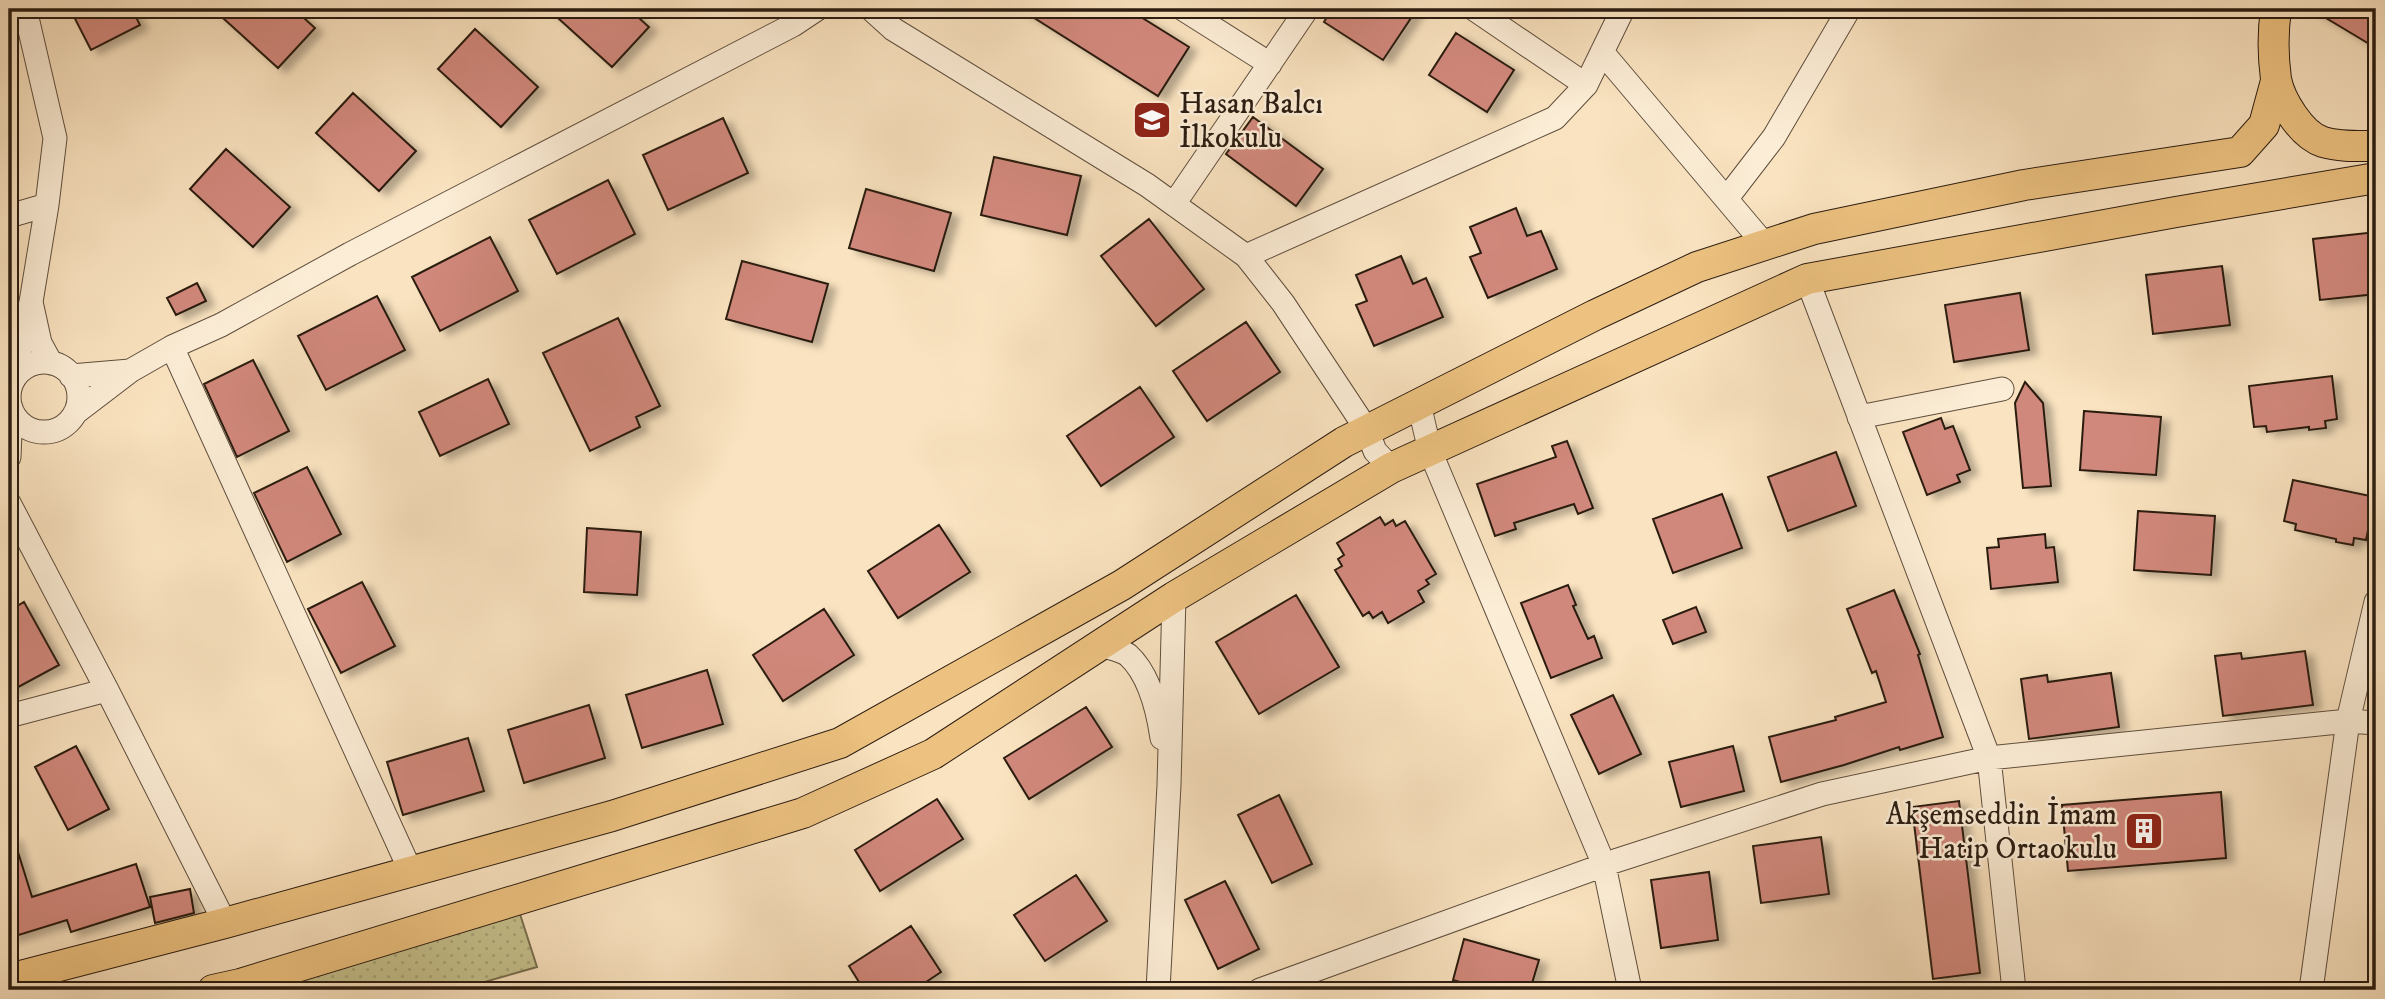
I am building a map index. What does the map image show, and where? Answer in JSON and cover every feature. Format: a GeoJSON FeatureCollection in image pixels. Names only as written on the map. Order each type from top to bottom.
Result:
{"type":"FeatureCollection","features":[{"type":"Feature","properties":{"kind":"main road"},"geometry":{"type":"LineString","coordinates":[[9,979],[225,923],[612,816],[840,743],[1122,586],[1344,442],[1595,314],[1685,273],[1814,229],[2024,186],[2240,152],[2264,125],[2276,81],[2276,9]]}},
{"type":"Feature","properties":{"kind":"main road"},"geometry":{"type":"LineString","coordinates":[[2276,81],[2295,121],[2320,141],[2348,146],[2376,146]]}},
{"type":"Feature","properties":{"kind":"main road"},"geometry":{"type":"LineString","coordinates":[[213,990],[803,813],[933,754],[1174,597],[1391,468],[1807,279],[2376,178]]}},
{"type":"Feature","properties":{"kind":"street"},"geometry":{"type":"LineString","coordinates":[[19,372],[20,348],[31,302],[55,138],[25,9]]}},
{"type":"Feature","properties":{"kind":"street"},"geometry":{"type":"LineString","coordinates":[[9,463],[45,431],[64,426],[75,413],[131,371],[172,347],[221,326],[350,254],[793,25],[817,9]]}},
{"type":"Feature","properties":{"kind":"street"},"geometry":{"type":"LineString","coordinates":[[871,9],[893,29],[1147,185],[1246,256],[1283,303],[1367,430],[1375,451],[1391,468]]}},
{"type":"Feature","properties":{"kind":"street"},"geometry":{"type":"LineString","coordinates":[[1184,9],[1270,64]]}},
{"type":"Feature","properties":{"kind":"street"},"geometry":{"type":"LineString","coordinates":[[1174,204],[1307,9]]}},
{"type":"Feature","properties":{"kind":"street"},"geometry":{"type":"LineString","coordinates":[[1474,9],[1586,85]]}},
{"type":"Feature","properties":{"kind":"street"},"geometry":{"type":"LineString","coordinates":[[1246,256],[1555,118],[1586,85],[1623,9]]}},
{"type":"Feature","properties":{"kind":"street"},"geometry":{"type":"LineString","coordinates":[[1727,198],[1774,137],[1849,9]]}},
{"type":"Feature","properties":{"kind":"street"},"geometry":{"type":"LineString","coordinates":[[1602,52],[1765,245]]}},
{"type":"Feature","properties":{"kind":"street"},"geometry":{"type":"LineString","coordinates":[[9,216],[47,205]]}},
{"type":"Feature","properties":{"kind":"street"},"geometry":{"type":"LineString","coordinates":[[1807,279],[1989,758],[2014,990]]}},
{"type":"Feature","properties":{"kind":"street"},"geometry":{"type":"LineString","coordinates":[[31,302],[40,342],[51,363]]}},
{"type":"Feature","properties":{"kind":"street"},"geometry":{"type":"LineString","coordinates":[[172,347],[411,872]]}},
{"type":"Feature","properties":{"kind":"street"},"geometry":{"type":"LineString","coordinates":[[9,457],[9,395],[19,372],[30,365],[43,362],[66,370],[79,393],[75,413]]}},
{"type":"Feature","properties":{"kind":"street"},"geometry":{"type":"LineString","coordinates":[[71,376],[131,371]]}},
{"type":"Feature","properties":{"kind":"street"},"geometry":{"type":"LineString","coordinates":[[1859,417],[2002,389]]}},
{"type":"Feature","properties":{"kind":"street"},"geometry":{"type":"LineString","coordinates":[[1413,407],[1422,416],[1430,450],[1604,865],[1630,990]]}},
{"type":"Feature","properties":{"kind":"street"},"geometry":{"type":"LineString","coordinates":[[10,408],[17,419],[27,427],[45,431]]}},
{"type":"Feature","properties":{"kind":"street"},"geometry":{"type":"LineString","coordinates":[[9,503],[225,923]]}},
{"type":"Feature","properties":{"kind":"street"},"geometry":{"type":"LineString","coordinates":[[1158,990],[1169,785],[1174,597]]}},
{"type":"Feature","properties":{"kind":"street"},"geometry":{"type":"LineString","coordinates":[[2311,990],[2348,721],[2376,602]]}},
{"type":"Feature","properties":{"kind":"street"},"geometry":{"type":"LineString","coordinates":[[1101,645],[1127,654],[1145,678],[1159,723],[1169,785]]}},
{"type":"Feature","properties":{"kind":"street"},"geometry":{"type":"LineString","coordinates":[[9,716],[107,690]]}},
{"type":"Feature","properties":{"kind":"street"},"geometry":{"type":"LineString","coordinates":[[1260,990],[1604,865],[1822,794],[1989,758],[2348,721],[2376,723]]}},
{"type":"Feature","properties":{"kind":"shaded area"},"geometry":{"type":"Polygon","coordinates":[[[520,914],[537,967],[456,990],[256,990],[520,914]]]}},
{"type":"Feature","properties":{"kind":"building"},"geometry":{"type":"Polygon","coordinates":[[[70,9],[132,9],[140,25],[91,50],[70,9]]]}},
{"type":"Feature","properties":{"kind":"building"},"geometry":{"type":"Polygon","coordinates":[[[213,9],[294,9],[315,28],[278,68],[213,9]]]}},
{"type":"Feature","properties":{"kind":"building"},"geometry":{"type":"Polygon","coordinates":[[[548,9],[629,9],[649,27],[612,67],[548,9]]]}},
{"type":"Feature","properties":{"kind":"building"},"geometry":{"type":"Polygon","coordinates":[[[1020,9],[1128,9],[1189,47],[1158,96],[1020,9]]]}},
{"type":"Feature","properties":{"kind":"building"},"geometry":{"type":"Polygon","coordinates":[[[1332,9],[1417,9],[1383,60],[1324,22],[1332,9]]]}},
{"type":"Feature","properties":{"kind":"building"},"geometry":{"type":"Polygon","coordinates":[[[2311,9],[2376,9],[2376,48],[2311,9]]]}},
{"type":"Feature","properties":{"kind":"building"},"geometry":{"type":"Polygon","coordinates":[[[475,29],[538,87],[501,127],[438,69],[475,29]]]}},
{"type":"Feature","properties":{"kind":"building"},"geometry":{"type":"Polygon","coordinates":[[[1456,33],[1514,70],[1487,112],[1429,75],[1456,33]]]}},
{"type":"Feature","properties":{"kind":"building"},"geometry":{"type":"Polygon","coordinates":[[[353,93],[416,151],[379,191],[316,133],[353,93]]]}},
{"type":"Feature","properties":{"kind":"building"},"geometry":{"type":"Polygon","coordinates":[[[1253,117],[1323,169],[1296,206],[1226,154],[1253,117]]]}},
{"type":"Feature","properties":{"kind":"building"},"geometry":{"type":"Polygon","coordinates":[[[723,118],[748,173],[668,210],[643,155],[723,118]]]}},
{"type":"Feature","properties":{"kind":"building"},"geometry":{"type":"Polygon","coordinates":[[[226,149],[290,207],[253,247],[190,189],[226,149]]]}},
{"type":"Feature","properties":{"kind":"building"},"geometry":{"type":"Polygon","coordinates":[[[994,157],[1081,176],[1067,235],[981,215],[994,157]]]}},
{"type":"Feature","properties":{"kind":"building"},"geometry":{"type":"Polygon","coordinates":[[[608,180],[635,234],[557,274],[529,220],[608,180]]]}},
{"type":"Feature","properties":{"kind":"building"},"geometry":{"type":"Polygon","coordinates":[[[866,189],[951,213],[934,271],[849,248],[866,189]]]}},
{"type":"Feature","properties":{"kind":"building"},"geometry":{"type":"Polygon","coordinates":[[[1516,208],[1527,236],[1541,231],[1557,269],[1488,298],[1470,257],[1481,253],[1470,227],[1516,208]]]}},
{"type":"Feature","properties":{"kind":"building"},"geometry":{"type":"Polygon","coordinates":[[[1149,219],[1204,289],[1156,326],[1101,256],[1149,219]]]}},
{"type":"Feature","properties":{"kind":"building"},"geometry":{"type":"Polygon","coordinates":[[[2376,232],[2376,294],[2320,300],[2313,239],[2376,232]]]}},
{"type":"Feature","properties":{"kind":"building"},"geometry":{"type":"Polygon","coordinates":[[[490,237],[518,291],[440,331],[412,277],[490,237]]]}},
{"type":"Feature","properties":{"kind":"building"},"geometry":{"type":"Polygon","coordinates":[[[1401,256],[1413,284],[1426,278],[1443,317],[1374,346],[1356,305],[1367,301],[1356,275],[1401,256]]]}},
{"type":"Feature","properties":{"kind":"building"},"geometry":{"type":"Polygon","coordinates":[[[742,261],[828,284],[812,342],[726,319],[742,261]]]}},
{"type":"Feature","properties":{"kind":"building"},"geometry":{"type":"Polygon","coordinates":[[[2222,266],[2230,325],[2153,334],[2146,275],[2222,266]]]}},
{"type":"Feature","properties":{"kind":"building"},"geometry":{"type":"Polygon","coordinates":[[[197,283],[206,301],[176,315],[167,298],[197,283]]]}},
{"type":"Feature","properties":{"kind":"building"},"geometry":{"type":"Polygon","coordinates":[[[2020,293],[2029,350],[1954,362],[1945,305],[2020,293]]]}},
{"type":"Feature","properties":{"kind":"building"},"geometry":{"type":"Polygon","coordinates":[[[377,296],[405,350],[326,390],[298,336],[377,296]]]}},
{"type":"Feature","properties":{"kind":"building"},"geometry":{"type":"Polygon","coordinates":[[[618,318],[660,406],[636,417],[640,427],[590,451],[543,353],[618,318]]]}},
{"type":"Feature","properties":{"kind":"building"},"geometry":{"type":"Polygon","coordinates":[[[1246,322],[1280,372],[1207,421],[1173,371],[1246,322]]]}},
{"type":"Feature","properties":{"kind":"building"},"geometry":{"type":"Polygon","coordinates":[[[253,360],[289,431],[237,457],[204,384],[253,360]]]}},
{"type":"Feature","properties":{"kind":"building"},"geometry":{"type":"Polygon","coordinates":[[[2332,376],[2337,419],[2325,421],[2326,428],[2309,430],[2309,427],[2267,432],[2266,426],[2254,427],[2249,386],[2332,376]]]}},
{"type":"Feature","properties":{"kind":"building"},"geometry":{"type":"Polygon","coordinates":[[[488,379],[509,424],[440,456],[419,412],[488,379]]]}},
{"type":"Feature","properties":{"kind":"building"},"geometry":{"type":"Polygon","coordinates":[[[2025,382],[2043,403],[2051,486],[2023,488],[2015,403],[2025,382]]]}},
{"type":"Feature","properties":{"kind":"building"},"geometry":{"type":"Polygon","coordinates":[[[1140,387],[1174,437],[1101,486],[1067,436],[1140,387]]]}},
{"type":"Feature","properties":{"kind":"building"},"geometry":{"type":"Polygon","coordinates":[[[2084,411],[2161,417],[2156,475],[2080,470],[2084,411]]]}},
{"type":"Feature","properties":{"kind":"building"},"geometry":{"type":"Polygon","coordinates":[[[1941,418],[1945,429],[1953,426],[1970,470],[1957,475],[1960,482],[1927,495],[1903,432],[1941,418]]]}},
{"type":"Feature","properties":{"kind":"building"},"geometry":{"type":"Polygon","coordinates":[[[1567,441],[1593,508],[1578,514],[1574,504],[1514,523],[1516,529],[1495,536],[1477,484],[1556,457],[1552,446],[1567,441]]]}},
{"type":"Feature","properties":{"kind":"building"},"geometry":{"type":"Polygon","coordinates":[[[1836,452],[1856,506],[1788,531],[1768,477],[1836,452]]]}},
{"type":"Feature","properties":{"kind":"building"},"geometry":{"type":"Polygon","coordinates":[[[307,467],[341,534],[287,562],[254,493],[307,467]]]}},
{"type":"Feature","properties":{"kind":"building"},"geometry":{"type":"Polygon","coordinates":[[[2293,480],[2375,497],[2366,540],[2354,538],[2353,545],[2336,542],[2336,539],[2295,530],[2296,524],[2284,521],[2293,480]]]}},
{"type":"Feature","properties":{"kind":"building"},"geometry":{"type":"Polygon","coordinates":[[[1722,494],[1742,548],[1673,573],[1653,519],[1722,494]]]}},
{"type":"Feature","properties":{"kind":"building"},"geometry":{"type":"Polygon","coordinates":[[[2138,511],[2215,516],[2211,575],[2134,570],[2138,511]]]}},
{"type":"Feature","properties":{"kind":"building"},"geometry":{"type":"Polygon","coordinates":[[[1380,517],[1385,525],[1393,520],[1396,526],[1405,521],[1436,574],[1426,580],[1429,584],[1418,591],[1424,602],[1388,623],[1382,612],[1373,618],[1369,612],[1363,616],[1335,570],[1342,566],[1338,559],[1344,555],[1337,543],[1380,517]]]}},
{"type":"Feature","properties":{"kind":"building"},"geometry":{"type":"Polygon","coordinates":[[[939,525],[970,572],[898,618],[868,571],[939,525]]]}},
{"type":"Feature","properties":{"kind":"building"},"geometry":{"type":"Polygon","coordinates":[[[587,528],[641,532],[637,595],[584,592],[587,528]]]}},
{"type":"Feature","properties":{"kind":"building"},"geometry":{"type":"Polygon","coordinates":[[[2045,534],[2046,548],[2054,547],[2058,582],[1991,589],[1987,548],[1999,547],[1998,539],[2045,534]]]}},
{"type":"Feature","properties":{"kind":"building"},"geometry":{"type":"Polygon","coordinates":[[[362,582],[395,646],[341,673],[308,609],[362,582]]]}},
{"type":"Feature","properties":{"kind":"building"},"geometry":{"type":"Polygon","coordinates":[[[1568,585],[1576,605],[1573,606],[1588,639],[1594,636],[1602,658],[1551,678],[1521,603],[1568,585]]]}},
{"type":"Feature","properties":{"kind":"building"},"geometry":{"type":"Polygon","coordinates":[[[1894,590],[1920,654],[1918,655],[1943,737],[1900,750],[1899,747],[1781,782],[1769,737],[1836,720],[1835,717],[1886,702],[1876,671],[1872,673],[1847,609],[1894,590]]]}},
{"type":"Feature","properties":{"kind":"building"},"geometry":{"type":"Polygon","coordinates":[[[1296,595],[1339,667],[1259,714],[1216,642],[1296,595]]]}},
{"type":"Feature","properties":{"kind":"building"},"geometry":{"type":"Polygon","coordinates":[[[24,602],[59,665],[9,692],[9,611],[24,602]]]}},
{"type":"Feature","properties":{"kind":"building"},"geometry":{"type":"Polygon","coordinates":[[[1696,607],[1706,632],[1673,644],[1663,620],[1696,607]]]}},
{"type":"Feature","properties":{"kind":"building"},"geometry":{"type":"Polygon","coordinates":[[[824,609],[854,655],[783,701],[753,655],[824,609]]]}},
{"type":"Feature","properties":{"kind":"building"},"geometry":{"type":"Polygon","coordinates":[[[2305,651],[2313,705],[2223,716],[2215,656],[2241,653],[2242,659],[2305,651]]]}},
{"type":"Feature","properties":{"kind":"building"},"geometry":{"type":"Polygon","coordinates":[[[707,670],[723,724],[642,748],[626,695],[707,670]]]}},
{"type":"Feature","properties":{"kind":"building"},"geometry":{"type":"Polygon","coordinates":[[[2111,673],[2119,727],[2029,739],[2021,679],[2047,675],[2048,682],[2111,673]]]}},
{"type":"Feature","properties":{"kind":"building"},"geometry":{"type":"Polygon","coordinates":[[[1613,695],[1641,754],[1599,774],[1571,715],[1613,695]]]}},
{"type":"Feature","properties":{"kind":"building"},"geometry":{"type":"Polygon","coordinates":[[[589,705],[605,758],[524,783],[508,730],[589,705]]]}},
{"type":"Feature","properties":{"kind":"building"},"geometry":{"type":"Polygon","coordinates":[[[1086,707],[1112,747],[1029,799],[1004,758],[1086,707]]]}},
{"type":"Feature","properties":{"kind":"building"},"geometry":{"type":"Polygon","coordinates":[[[468,738],[484,791],[403,815],[387,762],[468,738]]]}},
{"type":"Feature","properties":{"kind":"building"},"geometry":{"type":"Polygon","coordinates":[[[76,746],[109,809],[68,830],[35,767],[76,746]]]}},
{"type":"Feature","properties":{"kind":"building"},"geometry":{"type":"Polygon","coordinates":[[[1733,746],[1744,791],[1681,807],[1669,762],[1733,746]]]}},
{"type":"Feature","properties":{"kind":"building","name":"Akşemseddin İmam Hatip Ortaokulu"},"geometry":{"type":"Polygon","coordinates":[[[2221,792],[2226,858],[2068,871],[2062,805],[2221,792]]]}},
{"type":"Feature","properties":{"kind":"building"},"geometry":{"type":"Polygon","coordinates":[[[1279,795],[1312,864],[1272,883],[1238,815],[1279,795]]]}},
{"type":"Feature","properties":{"kind":"building"},"geometry":{"type":"Polygon","coordinates":[[[937,799],[963,839],[880,891],[855,850],[937,799]]]}},
{"type":"Feature","properties":{"kind":"building"},"geometry":{"type":"Polygon","coordinates":[[[1959,801],[1980,973],[1933,979],[1912,807],[1959,801]]]}},
{"type":"Feature","properties":{"kind":"building"},"geometry":{"type":"Polygon","coordinates":[[[13,836],[32,897],[136,864],[150,907],[71,932],[67,920],[9,938],[9,837],[13,836]]]}},
{"type":"Feature","properties":{"kind":"building"},"geometry":{"type":"Polygon","coordinates":[[[1821,837],[1829,894],[1761,903],[1753,846],[1821,837]]]}},
{"type":"Feature","properties":{"kind":"building"},"geometry":{"type":"Polygon","coordinates":[[[1709,872],[1718,940],[1661,948],[1651,880],[1709,872]]]}},
{"type":"Feature","properties":{"kind":"building"},"geometry":{"type":"Polygon","coordinates":[[[1076,875],[1107,921],[1045,961],[1014,915],[1076,875]]]}},
{"type":"Feature","properties":{"kind":"building"},"geometry":{"type":"Polygon","coordinates":[[[1225,881],[1259,949],[1218,969],[1185,900],[1225,881]]]}},
{"type":"Feature","properties":{"kind":"building"},"geometry":{"type":"Polygon","coordinates":[[[190,889],[194,913],[155,923],[150,897],[190,889]]]}},
{"type":"Feature","properties":{"kind":"building"},"geometry":{"type":"Polygon","coordinates":[[[911,926],[941,972],[914,990],[864,990],[849,966],[911,926]]]}},
{"type":"Feature","properties":{"kind":"building"},"geometry":{"type":"Polygon","coordinates":[[[1464,939],[1539,960],[1530,990],[1487,990],[1453,980],[1464,939]]]}},
{"type":"Feature","properties":{"kind":"place","name":"Hasan Balcı İlkokulu"},"geometry":{"type":"Point","coordinates":[1152,120]}},
{"type":"Feature","properties":{"kind":"place","name":"Akşemseddin İmam Hatip Ortaokulu"},"geometry":{"type":"Point","coordinates":[2144,831]}}]}
